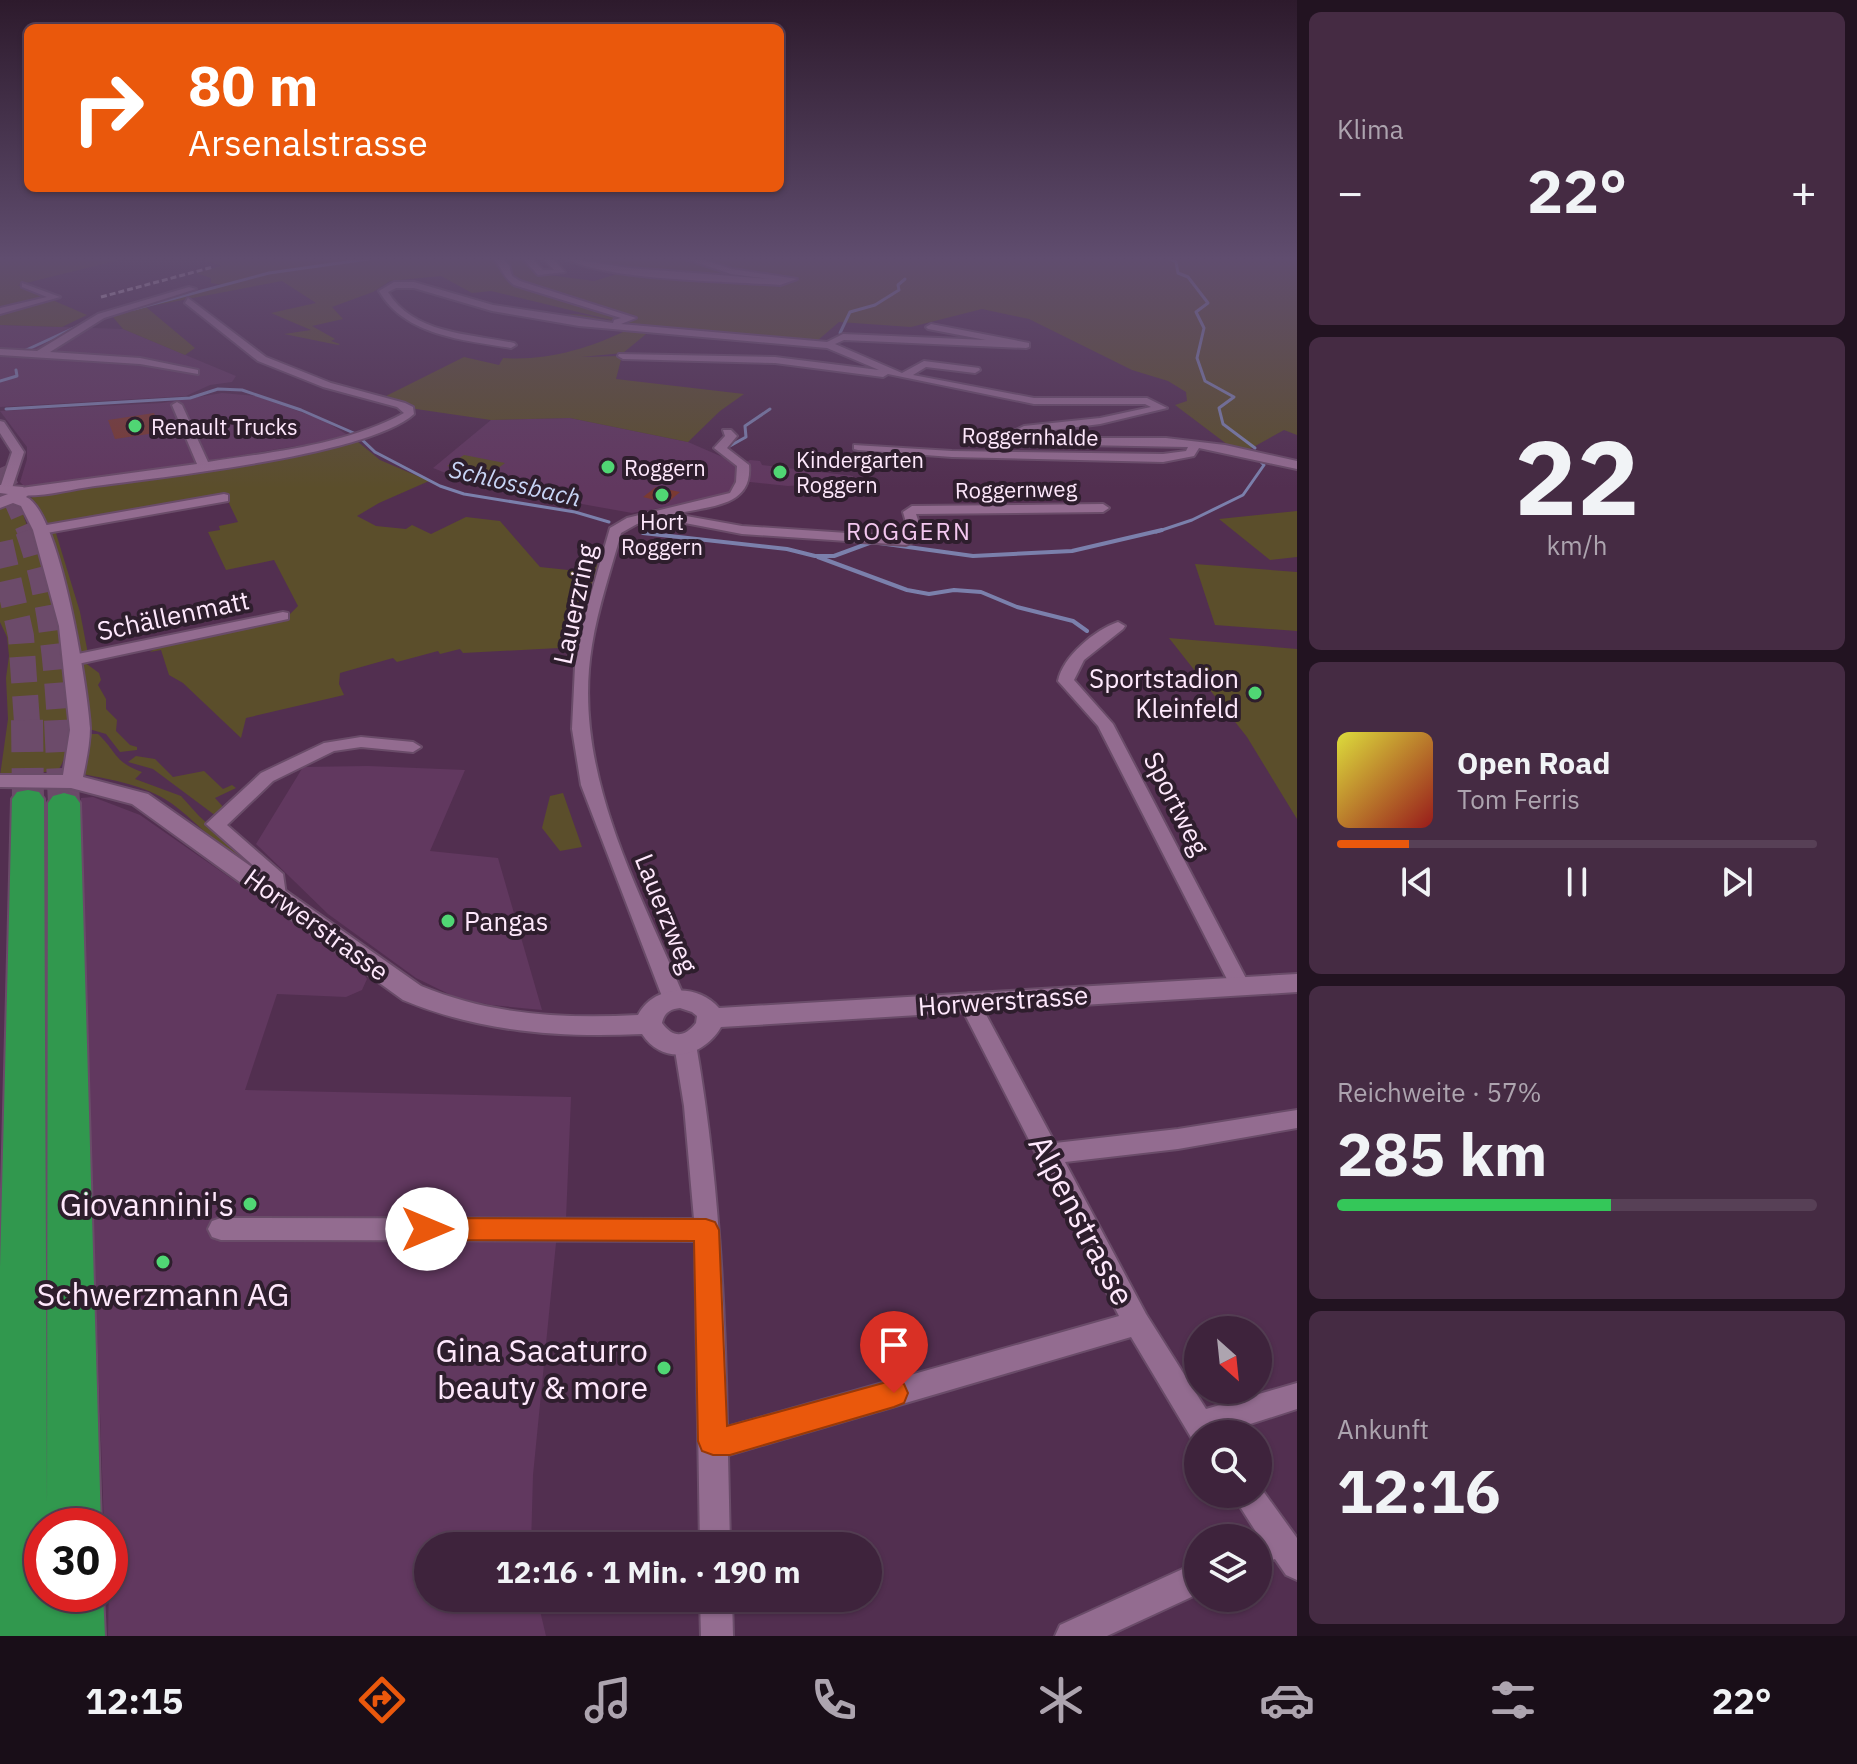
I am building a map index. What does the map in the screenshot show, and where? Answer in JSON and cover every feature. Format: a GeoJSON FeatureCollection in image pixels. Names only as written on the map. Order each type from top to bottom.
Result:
{"type":"FeatureCollection","features":[{"type":"Feature","properties":{"kind":"highway"},"geometry":{"type":"LineString","coordinates":[[41,791],[73,1508]]}},
{"type":"Feature","properties":{"kind":"highway"},"geometry":{"type":"LineString","coordinates":[[19,1636],[41,791]]}},
{"type":"Feature","properties":{"kind":"highway"},"geometry":{"type":"LineString","coordinates":[[75,1612],[76,1636]]}},
{"type":"Feature","properties":{"kind":"street"},"geometry":{"type":"LineString","coordinates":[[40,354],[74,334]]}},
{"type":"Feature","properties":{"kind":"street"},"geometry":{"type":"LineString","coordinates":[[8,494],[203,465],[360,437],[406,418],[409,410],[401,405],[305,378],[262,359],[231,334]]}},
{"type":"Feature","properties":{"kind":"street"},"geometry":{"type":"LineString","coordinates":[[465,334],[511,345]]}},
{"type":"Feature","properties":{"kind":"street"},"geometry":{"type":"LineString","coordinates":[[725,334],[829,345],[901,376]]}},
{"type":"Feature","properties":{"kind":"street"},"geometry":{"type":"LineString","coordinates":[[829,345],[835,339],[846,337],[1026,345],[970,334]]}},
{"type":"Feature","properties":{"kind":"street"},"geometry":{"type":"LineString","coordinates":[[0,352],[140,361],[194,372]]}},
{"type":"Feature","properties":{"kind":"street"},"geometry":{"type":"LineString","coordinates":[[623,356],[775,360],[901,376],[1023,400],[1138,400],[1155,403],[1162,408],[1110,420],[1017,430],[1014,434],[1023,440],[1195,444],[1297,465]]}},
{"type":"Feature","properties":{"kind":"street"},"geometry":{"type":"LineString","coordinates":[[901,376],[924,364],[975,370]]}},
{"type":"Feature","properties":{"kind":"street"},"geometry":{"type":"LineString","coordinates":[[177,405],[203,465]]}},
{"type":"Feature","properties":{"kind":"street"},"geometry":{"type":"LineString","coordinates":[[0,424],[18,452],[8,494]]}},
{"type":"Feature","properties":{"kind":"street"},"geometry":{"type":"LineString","coordinates":[[657,515],[734,496],[739,491],[743,465],[720,448],[731,436],[727,432]]}},
{"type":"Feature","properties":{"kind":"street","name":"Roggernhalde"},"geometry":{"type":"LineString","coordinates":[[858,447],[952,454],[1163,458],[1190,454],[1195,444]]}},
{"type":"Feature","properties":{"kind":"street"},"geometry":{"type":"LineString","coordinates":[[8,494],[27,503],[41,530],[68,626],[73,660],[80,730],[41,791]]}},
{"type":"Feature","properties":{"kind":"street"},"geometry":{"type":"LineString","coordinates":[[41,530],[224,498]]}},
{"type":"Feature","properties":{"kind":"street","name":"Roggernweg"},"geometry":{"type":"LineString","coordinates":[[632,521],[657,515],[742,530],[906,541],[917,538],[909,512],[912,510],[1103,508]]}},
{"type":"Feature","properties":{"kind":"street","name":"Lauerzring"},"geometry":{"type":"LineString","coordinates":[[612,846],[584,760],[579,719],[584,646],[608,554],[615,531],[632,521]]}},
{"type":"Feature","properties":{"kind":"street","name":"Schällenmatt"},"geometry":{"type":"LineString","coordinates":[[73,660],[283,616]]}},
{"type":"Feature","properties":{"kind":"street","name":"Sportweg"},"geometry":{"type":"LineString","coordinates":[[1118,626],[1077,659],[1067,672],[1066,681],[1105,724],[1240,986]]}},
{"type":"Feature","properties":{"kind":"street"},"geometry":{"type":"LineString","coordinates":[[276,895],[274,874],[215,824],[267,777],[330,747],[361,742],[413,747]]}},
{"type":"Feature","properties":{"kind":"street","name":"Horwerstrasse"},"geometry":{"type":"LineString","coordinates":[[41,791],[100,786],[140,799],[412,993],[435,1004],[476,1015],[590,1027],[649,1024]]}},
{"type":"Feature","properties":{"kind":"street","name":"Lauerzweg"},"geometry":{"type":"LineString","coordinates":[[612,846],[674,999]]}},
{"type":"Feature","properties":{"kind":"street","name":"Horwerstrasse"},"geometry":{"type":"LineString","coordinates":[[710,1018],[1297,983]]}},
{"type":"Feature","properties":{"kind":"street"},"geometry":{"type":"LineString","coordinates":[[674,999],[699,1004],[710,1018],[707,1033],[685,1044],[661,1040],[649,1024],[652,1011],[658,1005],[674,999]]}},
{"type":"Feature","properties":{"kind":"street","name":"Alpenstrasse"},"geometry":{"type":"LineString","coordinates":[[969,1001],[1137,1323],[1196,1420]]}},
{"type":"Feature","properties":{"kind":"street"},"geometry":{"type":"LineString","coordinates":[[685,1044],[698,1114],[706,1230],[715,1532]]}},
{"type":"Feature","properties":{"kind":"street"},"geometry":{"type":"LineString","coordinates":[[1047,1154],[1178,1139],[1297,1119]]}},
{"type":"Feature","properties":{"kind":"street"},"geometry":{"type":"LineString","coordinates":[[221,1229],[706,1230]]}},
{"type":"Feature","properties":{"kind":"street"},"geometry":{"type":"LineString","coordinates":[[713,1441],[745,1436],[1137,1323]]}},
{"type":"Feature","properties":{"kind":"street"},"geometry":{"type":"LineString","coordinates":[[1230,1420],[1297,1396]]}},
{"type":"Feature","properties":{"kind":"street"},"geometry":{"type":"LineString","coordinates":[[1254,1508],[1278,1552]]}},
{"type":"Feature","properties":{"kind":"street"},"geometry":{"type":"LineString","coordinates":[[1071,1636],[1184,1584]]}},
{"type":"Feature","properties":{"kind":"street"},"geometry":{"type":"LineString","coordinates":[[716,1612],[717,1636]]}},
{"type":"Feature","properties":{"kind":"shaded area"},"geometry":{"type":"Polygon","coordinates":[[[0,334],[136,334],[236,376],[232,382],[210,385],[186,396],[0,407],[0,334]]]}},
{"type":"Feature","properties":{"kind":"shaded area"},"geometry":{"type":"Polygon","coordinates":[[[136,334],[179,334],[195,348],[185,355],[136,334]]]}},
{"type":"Feature","properties":{"kind":"shaded area"},"geometry":{"type":"Polygon","coordinates":[[[286,334],[327,334],[338,345],[286,334]]]}},
{"type":"Feature","properties":{"kind":"shaded area"},"geometry":{"type":"Polygon","coordinates":[[[617,334],[646,334],[623,353],[581,357],[622,356],[616,379],[744,394],[720,411],[688,442],[570,418],[491,420],[416,409],[384,397],[464,357],[499,365],[503,358],[535,358],[597,343],[617,334]]]}},
{"type":"Feature","properties":{"kind":"shaded area"},"geometry":{"type":"Polygon","coordinates":[[[728,334],[825,334],[817,341],[728,334]]]}},
{"type":"Feature","properties":{"kind":"shaded area"},"geometry":{"type":"Polygon","coordinates":[[[1060,334],[1297,334],[1297,435],[1284,430],[1248,450],[1228,445],[1175,405],[1187,401],[1186,392],[1168,381],[1132,370],[1060,334]]]}},
{"type":"Feature","properties":{"kind":"shaded area"},"geometry":{"type":"Polygon","coordinates":[[[222,393],[256,396],[323,420],[351,437],[98,479],[24,486],[20,482],[27,447],[0,411],[162,403],[222,393]]]}},
{"type":"Feature","properties":{"kind":"shaded area","name":"Roggern"},"geometry":{"type":"Polygon","coordinates":[[[570,418],[688,442],[741,465],[750,460],[760,461],[762,465],[853,476],[853,482],[788,486],[741,481],[730,495],[632,513],[476,485],[433,468],[491,420],[570,418]]]}},
{"type":"Feature","properties":{"kind":"shaded area"},"geometry":{"type":"Polygon","coordinates":[[[357,441],[380,460],[429,481],[357,516],[376,526],[406,529],[412,525],[431,534],[466,517],[500,521],[540,567],[568,570],[599,564],[577,647],[463,653],[460,649],[440,654],[438,651],[397,662],[393,658],[340,673],[339,684],[344,695],[246,718],[241,738],[183,683],[169,675],[161,650],[150,652],[158,646],[285,619],[298,606],[274,560],[226,570],[208,532],[238,522],[226,497],[49,526],[37,505],[29,500],[34,495],[357,441]]]}},
{"type":"Feature","properties":{"kind":"shaded area"},"geometry":{"type":"Polygon","coordinates":[[[464,455],[505,463],[489,475],[447,466],[464,455]]]}},
{"type":"Feature","properties":{"kind":"shaded area"},"geometry":{"type":"Polygon","coordinates":[[[0,507],[22,510],[50,591],[61,645],[68,707],[68,735],[64,757],[57,771],[0,776],[8,719],[6,678],[9,656],[7,637],[0,622],[0,507]]]}},
{"type":"Feature","properties":{"kind":"shaded area"},"geometry":{"type":"Polygon","coordinates":[[[1297,511],[1297,557],[1270,560],[1219,519],[1297,511]]]}},
{"type":"Feature","properties":{"kind":"shaded area"},"geometry":{"type":"Polygon","coordinates":[[[55,530],[80,612],[88,654],[78,653],[48,532],[55,530]]]}},
{"type":"Feature","properties":{"kind":"shaded area"},"geometry":{"type":"Polygon","coordinates":[[[1195,564],[1297,572],[1297,631],[1215,625],[1195,564]]]}},
{"type":"Feature","properties":{"kind":"shaded area","name":"Sportstadion Kleinfeld"},"geometry":{"type":"Polygon","coordinates":[[[1169,638],[1297,649],[1297,819],[1247,737],[1169,638]]]}},
{"type":"Feature","properties":{"kind":"shaded area"},"geometry":{"type":"Polygon","coordinates":[[[84,662],[99,673],[101,680],[98,685],[106,699],[106,709],[117,720],[116,731],[137,750],[120,752],[106,734],[89,729],[81,664],[84,662]]]}},
{"type":"Feature","properties":{"kind":"shaded area"},"geometry":{"type":"Polygon","coordinates":[[[85,734],[98,734],[121,761],[142,772],[135,779],[181,796],[264,875],[239,861],[161,797],[128,784],[82,774],[85,734]]]}},
{"type":"Feature","properties":{"kind":"shaded area"},"geometry":{"type":"Polygon","coordinates":[[[136,756],[155,759],[173,777],[204,771],[223,789],[232,785],[236,788],[215,798],[225,809],[216,816],[153,769],[128,762],[136,756]]]}},
{"type":"Feature","properties":{"kind":"shaded area"},"geometry":{"type":"Polygon","coordinates":[[[303,767],[465,770],[430,851],[498,858],[542,1010],[457,998],[416,978],[328,914],[256,844],[303,767]]]}},
{"type":"Feature","properties":{"kind":"shaded area"},"geometry":{"type":"Polygon","coordinates":[[[563,793],[582,847],[560,851],[542,828],[550,796],[563,793]]]}},
{"type":"Feature","properties":{"kind":"shaded area"},"geometry":{"type":"Polygon","coordinates":[[[93,797],[140,815],[367,979],[362,990],[346,997],[277,994],[245,1090],[571,1097],[566,1219],[556,1243],[533,1475],[531,1532],[414,1532],[414,1612],[540,1612],[546,1636],[108,1636],[108,1612],[128,1612],[128,1508],[103,1508],[79,821],[81,798],[93,797]]]}},
{"type":"Feature","properties":{"kind":"building","name":"Renault Trucks"},"geometry":{"type":"Polygon","coordinates":[[[154,413],[162,432],[115,439],[108,420],[154,413]]]}},
{"type":"Feature","properties":{"kind":"building","name":"Hort Roggern"},"geometry":{"type":"Polygon","coordinates":[[[656,487],[680,492],[667,503],[643,497],[656,487]]]}},
{"type":"Feature","properties":{"kind":"waterway"},"geometry":{"type":"LineString","coordinates":[[24,351],[60,334]]}},
{"type":"Feature","properties":{"kind":"waterway","name":"Schlossbach"},"geometry":{"type":"LineString","coordinates":[[1203,334],[1197,358],[1205,381],[1234,397],[1219,408],[1223,424],[1255,448]]}},
{"type":"Feature","properties":{"kind":"waterway"},"geometry":{"type":"LineString","coordinates":[[0,381],[17,376],[16,370]]}},
{"type":"Feature","properties":{"kind":"waterway","name":"Schlossbach"},"geometry":{"type":"LineString","coordinates":[[6,409],[190,398],[218,389],[242,390],[301,410],[356,434],[375,452],[440,486],[464,494],[575,512],[609,522]]}},
{"type":"Feature","properties":{"kind":"waterway"},"geometry":{"type":"LineString","coordinates":[[728,452],[728,447],[746,437],[745,426],[770,409]]}},
{"type":"Feature","properties":{"kind":"waterway"},"geometry":{"type":"LineString","coordinates":[[1162,530],[1192,520],[1243,495],[1264,465],[1260,461]]}},
{"type":"Feature","properties":{"kind":"waterway"},"geometry":{"type":"LineString","coordinates":[[643,533],[787,549],[815,556],[834,556],[872,542],[973,556],[1072,551],[1162,530]]}},
{"type":"Feature","properties":{"kind":"waterway"},"geometry":{"type":"LineString","coordinates":[[1156,532],[1162,530]]}},
{"type":"Feature","properties":{"kind":"waterway"},"geometry":{"type":"LineString","coordinates":[[818,557],[907,590],[929,594],[954,590],[981,592],[1017,607],[1073,621],[1087,631]]}},
{"type":"Feature","properties":{"kind":"tunnel"},"geometry":{"type":"LineString","coordinates":[[0,468],[28,532]]}},
{"type":"Feature","properties":{"kind":"tunnel"},"geometry":{"type":"LineString","coordinates":[[28,530],[47,600],[60,722]]}},
{"type":"Feature","properties":{"kind":"tunnel"},"geometry":{"type":"LineString","coordinates":[[0,542],[21,636],[27,722]]}},
{"type":"Feature","properties":{"kind":"tunnel"},"geometry":{"type":"LineString","coordinates":[[27,720],[28,799]]}},
{"type":"Feature","properties":{"kind":"tunnel"},"geometry":{"type":"LineString","coordinates":[[60,720],[64,803]]}},
{"type":"Feature","properties":{"kind":"place","name":"Renault Trucks"},"geometry":{"type":"Point","coordinates":[135,426]}},
{"type":"Feature","properties":{"kind":"place","name":"Roggern"},"geometry":{"type":"Point","coordinates":[608,467]}},
{"type":"Feature","properties":{"kind":"place","name":"Kindergarten Roggern"},"geometry":{"type":"Point","coordinates":[780,472]}},
{"type":"Feature","properties":{"kind":"place","name":"Hort Roggern"},"geometry":{"type":"Point","coordinates":[662,495]}},
{"type":"Feature","properties":{"kind":"place","name":"Sportstadion Kleinfeld"},"geometry":{"type":"Point","coordinates":[1255,693]}},
{"type":"Feature","properties":{"kind":"place","name":"Pangas"},"geometry":{"type":"Point","coordinates":[448,921]}},
{"type":"Feature","properties":{"kind":"place","name":"Giovannini's"},"geometry":{"type":"Point","coordinates":[250,1204]}},
{"type":"Feature","properties":{"kind":"place","name":"Schwerzmann AG"},"geometry":{"type":"Point","coordinates":[163,1262]}},
{"type":"Feature","properties":{"kind":"place","name":"Gina Sacaturro beauty & more"},"geometry":{"type":"Point","coordinates":[664,1368]}},
{"type":"Feature","properties":{"kind":"district","name":"ROGGERN"},"geometry":{"type":"Point","coordinates":[909,531]}},
{"type":"Feature","properties":{"kind":"route"},"geometry":{"type":"LineString","coordinates":[[427,1229],[706,1230],[713,1441],[730,1441],[894,1393]]}}]}
